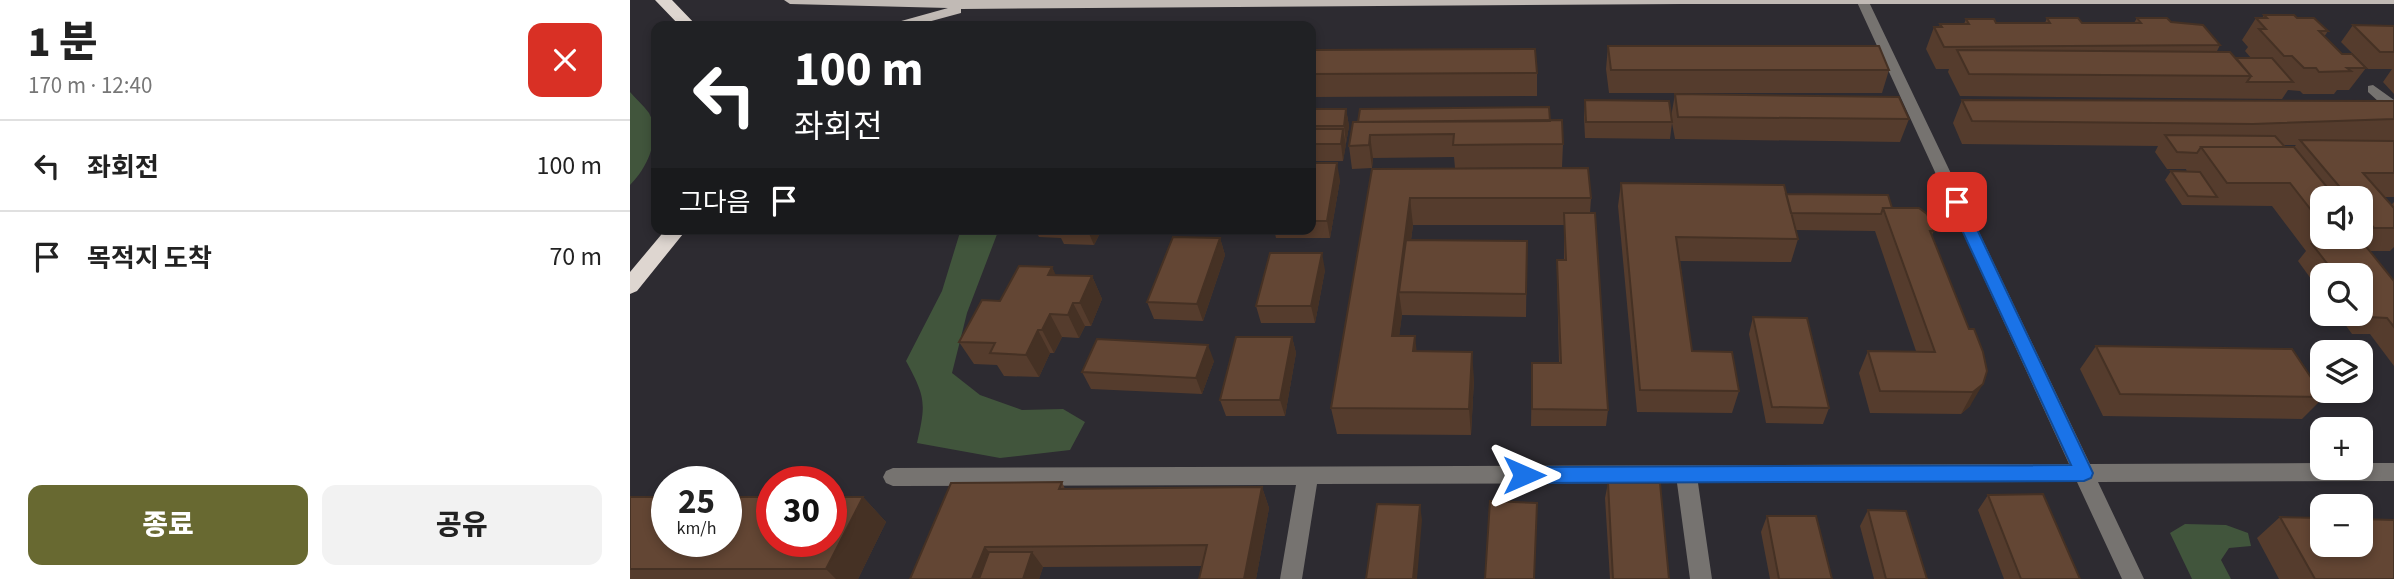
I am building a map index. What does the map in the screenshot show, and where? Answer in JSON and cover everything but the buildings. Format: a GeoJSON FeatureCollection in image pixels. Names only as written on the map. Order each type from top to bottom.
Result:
{"type":"FeatureCollection","features":[{"type":"Feature","properties":{"kind":"highway"},"geometry":{"type":"LineString","coordinates":[[663,0],[684,21]]}},
{"type":"Feature","properties":{"kind":"highway"},"geometry":{"type":"LineString","coordinates":[[630,286],[672,235]]}},
{"type":"Feature","properties":{"kind":"main road"},"geometry":{"type":"LineString","coordinates":[[790,0],[973,5],[2394,0]]}},
{"type":"Feature","properties":{"kind":"main road"},"geometry":{"type":"LineString","coordinates":[[917,21],[973,5]]}},
{"type":"Feature","properties":{"kind":"street"},"geometry":{"type":"LineString","coordinates":[[1862,0],[2133,579]]}},
{"type":"Feature","properties":{"kind":"street"},"geometry":{"type":"LineString","coordinates":[[2373,89],[2394,108]]}},
{"type":"Feature","properties":{"kind":"street"},"geometry":{"type":"LineString","coordinates":[[893,477],[2394,472]]}},
{"type":"Feature","properties":{"kind":"street"},"geometry":{"type":"LineString","coordinates":[[1686,474],[1701,579]]}},
{"type":"Feature","properties":{"kind":"street"},"geometry":{"type":"LineString","coordinates":[[1291,579],[1308,475]]}},
{"type":"Feature","properties":{"kind":"green space"},"geometry":{"type":"Polygon","coordinates":[[[630,92],[651,118],[651,152],[630,185],[630,92]]]}},
{"type":"Feature","properties":{"kind":"green space"},"geometry":{"type":"Polygon","coordinates":[[[959,235],[997,235],[967,313],[952,373],[980,395],[1022,410],[1063,409],[1085,422],[1070,450],[1000,458],[917,443],[923,409],[921,393],[906,361],[942,291],[959,235]]]}},
{"type":"Feature","properties":{"kind":"green space"},"geometry":{"type":"Polygon","coordinates":[[[2185,524],[2226,525],[2248,533],[2251,546],[2229,548],[2221,560],[2231,579],[2192,579],[2170,533],[2185,524]]]}},
{"type":"Feature","properties":{"kind":"route"},"geometry":{"type":"LineString","coordinates":[[1524,475],[2084,473],[1957,202]]}}]}
